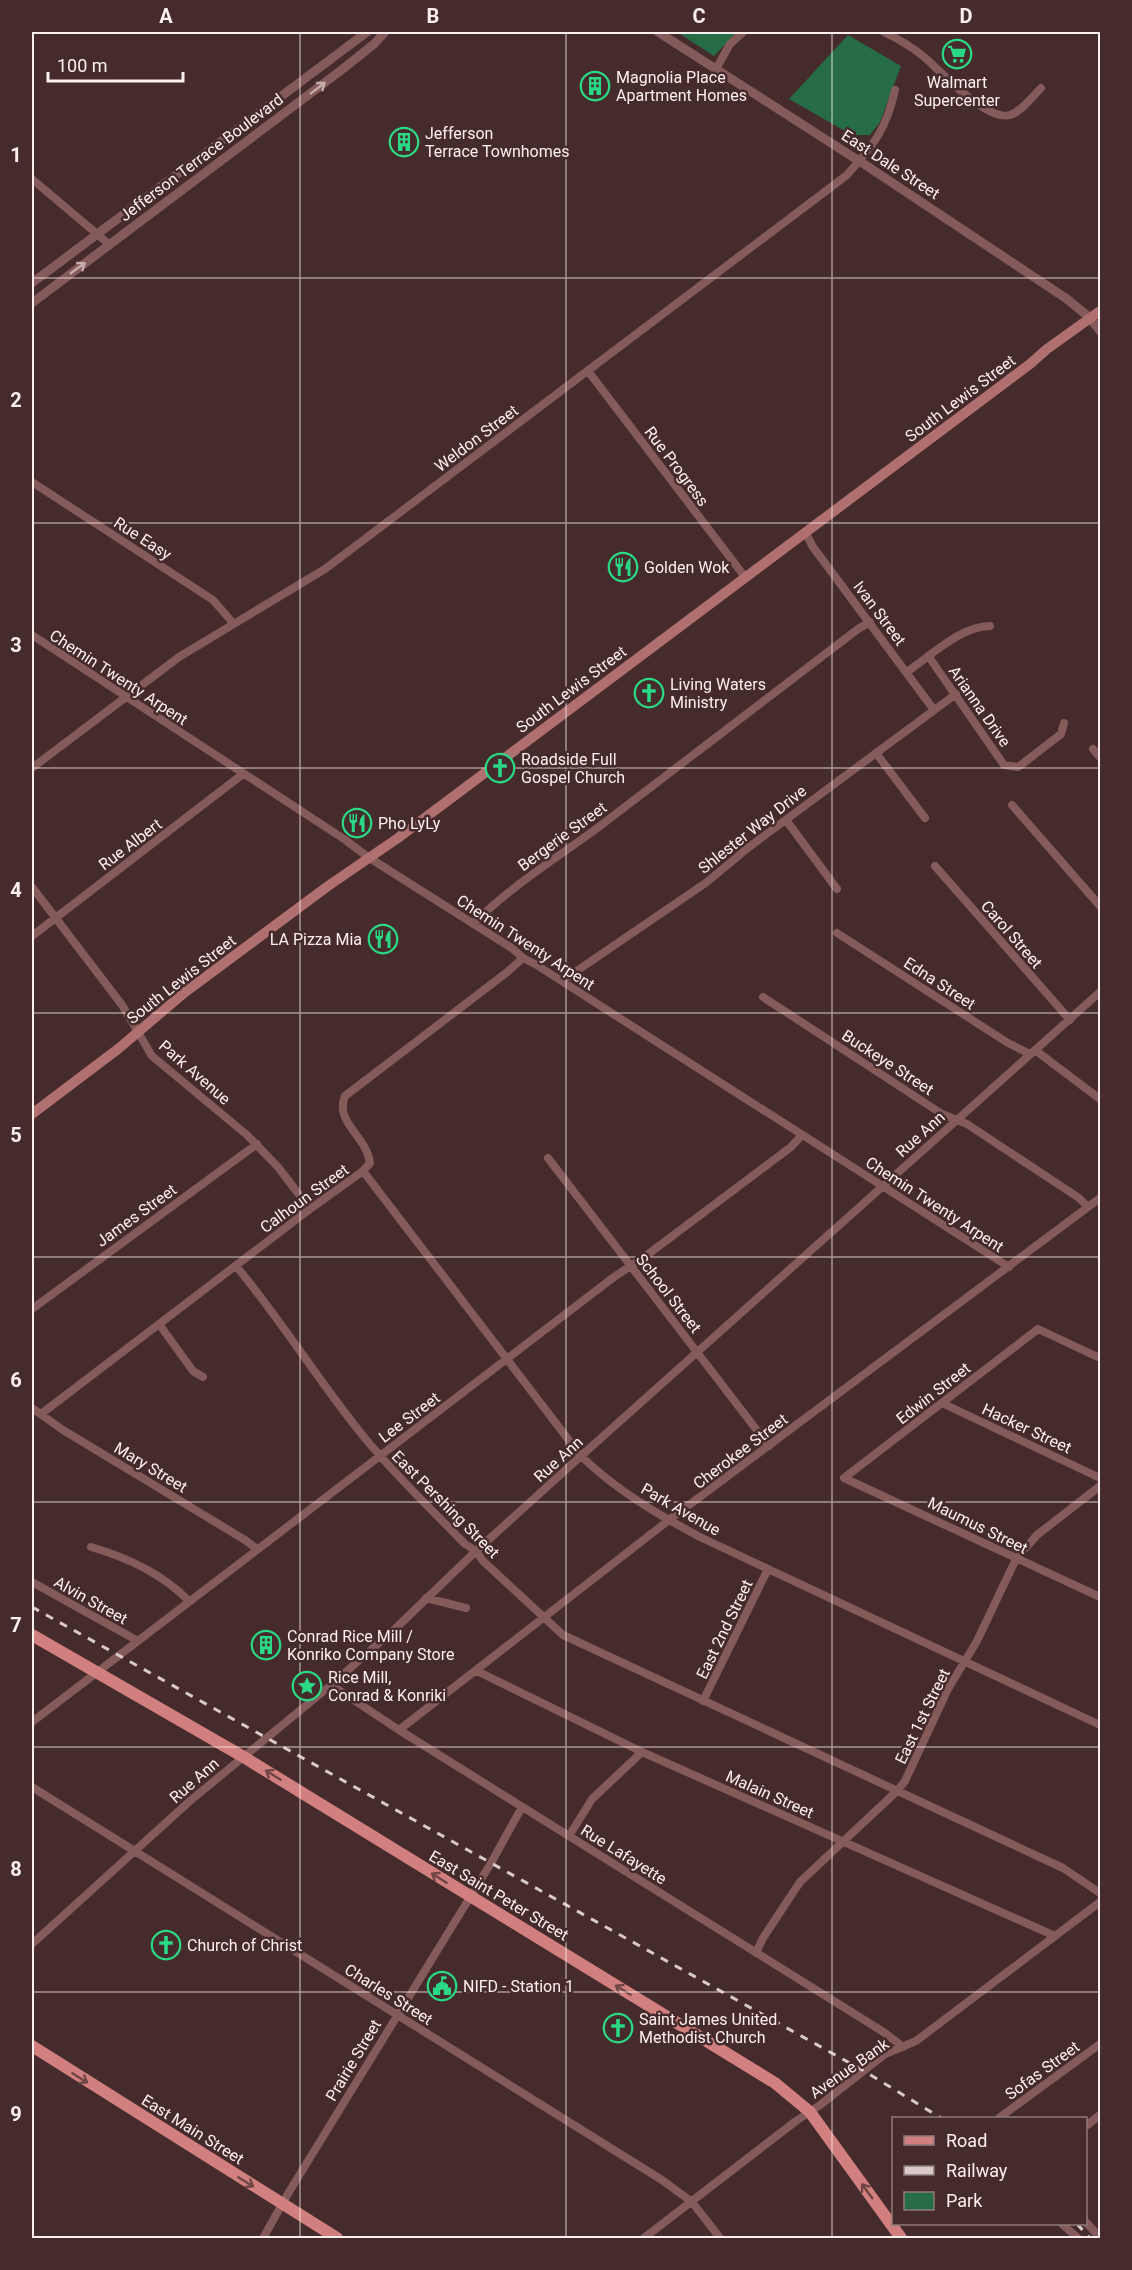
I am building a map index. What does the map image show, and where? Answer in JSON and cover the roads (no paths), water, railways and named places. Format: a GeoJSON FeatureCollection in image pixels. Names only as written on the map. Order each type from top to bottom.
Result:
{"type":"FeatureCollection","features":[{"type":"Feature","properties":{"kind":"main road","name":"South Lewis Street"},"geometry":{"type":"LineString","coordinates":[[32,1114],[118,1049],[184,993],[368,857],[398,838],[1101,311]]}},
{"type":"Feature","properties":{"kind":"main road","name":"East Saint Peter Street"},"geometry":{"type":"LineString","coordinates":[[32,1635],[242,1756],[775,2083],[810,2112],[892,2224]]}},
{"type":"Feature","properties":{"kind":"main road","name":"East Main Street"},"geometry":{"type":"LineString","coordinates":[[32,2046],[337,2238]]}},
{"type":"Feature","properties":{"kind":"main road","name":"East Saint Peter Street"},"geometry":{"type":"LineString","coordinates":[[893,2225],[902,2238]]}},
{"type":"Feature","properties":{"kind":"street","name":"Jefferson Terrace Boulevard"},"geometry":{"type":"LineString","coordinates":[[32,283],[367,32]]}},
{"type":"Feature","properties":{"kind":"street","name":"Jefferson Terrace Boulevard"},"geometry":{"type":"LineString","coordinates":[[32,303],[302,100],[374,44],[385,32]]}},
{"type":"Feature","properties":{"kind":"street","name":"East Dale Street"},"geometry":{"type":"LineString","coordinates":[[658,32],[859,161],[1067,299],[1090,318],[1101,331]]}},
{"type":"Feature","properties":{"kind":"street"},"geometry":{"type":"LineString","coordinates":[[716,69],[730,44],[743,32]]}},
{"type":"Feature","properties":{"kind":"street"},"geometry":{"type":"LineString","coordinates":[[884,32],[913,48],[970,99],[998,115],[1009,115],[1018,110],[1041,88]]}},
{"type":"Feature","properties":{"kind":"street"},"geometry":{"type":"LineString","coordinates":[[292,88],[302,100]]}},
{"type":"Feature","properties":{"kind":"street","name":"Weldon Street"},"geometry":{"type":"LineString","coordinates":[[32,768],[179,657],[325,570],[847,175],[881,133],[890,112],[895,90]]}},
{"type":"Feature","properties":{"kind":"street"},"geometry":{"type":"LineString","coordinates":[[198,158],[207,171]]}},
{"type":"Feature","properties":{"kind":"street"},"geometry":{"type":"LineString","coordinates":[[32,179],[110,245]]}},
{"type":"Feature","properties":{"kind":"street","name":"Rue Progress"},"geometry":{"type":"LineString","coordinates":[[588,371],[745,577]]}},
{"type":"Feature","properties":{"kind":"street","name":"Rue Easy"},"geometry":{"type":"LineString","coordinates":[[32,482],[213,600],[233,623]]}},
{"type":"Feature","properties":{"kind":"street","name":"Ivan Street"},"geometry":{"type":"LineString","coordinates":[[805,532],[813,547],[934,710]]}},
{"type":"Feature","properties":{"kind":"street","name":"Bergerie Street"},"geometry":{"type":"LineString","coordinates":[[473,924],[490,907],[525,880],[870,622]]}},
{"type":"Feature","properties":{"kind":"street"},"geometry":{"type":"LineString","coordinates":[[907,672],[966,631],[978,626],[990,626]]}},
{"type":"Feature","properties":{"kind":"street","name":"Chemin Twenty Arpent"},"geometry":{"type":"LineString","coordinates":[[32,635],[368,857],[513,949],[523,958],[1009,1267]]}},
{"type":"Feature","properties":{"kind":"street","name":"Arianna Drive"},"geometry":{"type":"LineString","coordinates":[[929,657],[1004,765],[1018,767],[1021,765],[1061,734],[1064,723]]}},
{"type":"Feature","properties":{"kind":"street","name":"Shlester Way Drive"},"geometry":{"type":"LineString","coordinates":[[562,981],[707,882],[786,820],[956,694]]}},
{"type":"Feature","properties":{"kind":"street"},"geometry":{"type":"LineString","coordinates":[[1093,749],[1101,757]]}},
{"type":"Feature","properties":{"kind":"street"},"geometry":{"type":"LineString","coordinates":[[876,753],[925,818]]}},
{"type":"Feature","properties":{"kind":"street","name":"Rue Albert"},"geometry":{"type":"LineString","coordinates":[[32,936],[243,774]]}},
{"type":"Feature","properties":{"kind":"street"},"geometry":{"type":"LineString","coordinates":[[1012,805],[1101,906]]}},
{"type":"Feature","properties":{"kind":"street"},"geometry":{"type":"LineString","coordinates":[[786,820],[837,888]]}},
{"type":"Feature","properties":{"kind":"street","name":"Carol Street"},"geometry":{"type":"LineString","coordinates":[[935,866],[1070,1020]]}},
{"type":"Feature","properties":{"kind":"street","name":"Park Avenue"},"geometry":{"type":"LineString","coordinates":[[32,887],[122,1005],[152,1056],[257,1144],[310,1209]]}},
{"type":"Feature","properties":{"kind":"street","name":"Edna Street"},"geometry":{"type":"LineString","coordinates":[[837,933],[1008,1043],[1032,1052],[1101,1099]]}},
{"type":"Feature","properties":{"kind":"street","name":"Calhoun Street"},"geometry":{"type":"LineString","coordinates":[[41,1414],[363,1171],[370,1163],[369,1153],[364,1143],[343,1117],[341,1106],[345,1096],[523,958]]}},
{"type":"Feature","properties":{"kind":"street","name":"Rue Ann"},"geometry":{"type":"LineString","coordinates":[[32,1944],[242,1756],[331,1685],[581,1456],[1101,992]]}},
{"type":"Feature","properties":{"kind":"street","name":"Buckeye Street"},"geometry":{"type":"LineString","coordinates":[[763,997],[942,1114],[967,1124],[1079,1198],[1088,1208]]}},
{"type":"Feature","properties":{"kind":"street","name":"Lee Street"},"geometry":{"type":"LineString","coordinates":[[32,1722],[98,1673],[188,1600],[791,1147],[802,1135]]}},
{"type":"Feature","properties":{"kind":"street","name":"James Street"},"geometry":{"type":"LineString","coordinates":[[32,1309],[257,1144]]}},
{"type":"Feature","properties":{"kind":"street","name":"School Street"},"geometry":{"type":"LineString","coordinates":[[548,1158],[769,1446]]}},
{"type":"Feature","properties":{"kind":"street","name":"Park Avenue"},"geometry":{"type":"LineString","coordinates":[[363,1171],[581,1456],[601,1475],[669,1520],[768,1569],[1101,1725]]}},
{"type":"Feature","properties":{"kind":"street","name":"Cherokee Street"},"geometry":{"type":"LineString","coordinates":[[399,1730],[669,1520],[1101,1198]]}},
{"type":"Feature","properties":{"kind":"street","name":"East Pershing Street"},"geometry":{"type":"LineString","coordinates":[[236,1266],[380,1456],[465,1544],[476,1551],[483,1561],[563,1635],[1063,1868],[1101,1893]]}},
{"type":"Feature","properties":{"kind":"street"},"geometry":{"type":"LineString","coordinates":[[159,1324],[193,1371],[203,1377]]}},
{"type":"Feature","properties":{"kind":"street","name":"Edwin Street"},"geometry":{"type":"LineString","coordinates":[[844,1478],[1038,1329],[1101,1358]]}},
{"type":"Feature","properties":{"kind":"street","name":"Hacker Street"},"geometry":{"type":"LineString","coordinates":[[942,1403],[1101,1478]]}},
{"type":"Feature","properties":{"kind":"street","name":"Mary Street"},"geometry":{"type":"LineString","coordinates":[[32,1408],[63,1430],[257,1549]]}},
{"type":"Feature","properties":{"kind":"street","name":"Maumus Street"},"geometry":{"type":"LineString","coordinates":[[844,1478],[1101,1597]]}},
{"type":"Feature","properties":{"kind":"street","name":"East 1st Street"},"geometry":{"type":"LineString","coordinates":[[756,1953],[762,1938],[800,1882],[905,1781],[948,1689],[977,1641],[1016,1559],[1037,1535],[1101,1486]]}},
{"type":"Feature","properties":{"kind":"street"},"geometry":{"type":"LineString","coordinates":[[91,1547],[114,1553],[144,1569],[173,1586],[188,1600]]}},
{"type":"Feature","properties":{"kind":"street","name":"East 2nd Street"},"geometry":{"type":"LineString","coordinates":[[703,1701],[768,1569]]}},
{"type":"Feature","properties":{"kind":"street","name":"Alvin Street"},"geometry":{"type":"LineString","coordinates":[[32,1582],[138,1641]]}},
{"type":"Feature","properties":{"kind":"street"},"geometry":{"type":"LineString","coordinates":[[426,1598],[466,1608]]}},
{"type":"Feature","properties":{"kind":"street","name":"Malain Street"},"geometry":{"type":"LineString","coordinates":[[477,1671],[642,1752],[1055,1936]]}},
{"type":"Feature","properties":{"kind":"street","name":"Rue Lafayette"},"geometry":{"type":"LineString","coordinates":[[331,1685],[399,1730],[885,2033],[903,2047]]}},
{"type":"Feature","properties":{"kind":"street"},"geometry":{"type":"LineString","coordinates":[[569,1836],[592,1799],[642,1752]]}},
{"type":"Feature","properties":{"kind":"street","name":"Charles Street"},"geometry":{"type":"LineString","coordinates":[[32,1787],[662,2180],[693,2202],[720,2238]]}},
{"type":"Feature","properties":{"kind":"street","name":"Prairie Street"},"geometry":{"type":"LineString","coordinates":[[263,2238],[281,2204],[491,1863],[522,1807]]}},
{"type":"Feature","properties":{"kind":"street","name":"Avenue Bank"},"geometry":{"type":"LineString","coordinates":[[644,2238],[885,2054],[916,2041],[1101,1902]]}},
{"type":"Feature","properties":{"kind":"street","name":"Sofas Street"},"geometry":{"type":"LineString","coordinates":[[1000,2117],[1101,2044]]}},
{"type":"Feature","properties":{"kind":"street"},"geometry":{"type":"LineString","coordinates":[[1087,2125],[1101,2115]]}},
{"type":"Feature","properties":{"kind":"street"},"geometry":{"type":"LineString","coordinates":[[1087,2223],[1101,2238]]}},
{"type":"Feature","properties":{"kind":"street"},"geometry":{"type":"LineString","coordinates":[[1064,2225],[1078,2238]]}},
{"type":"Feature","properties":{"kind":"railway"},"geometry":{"type":"LineString","coordinates":[[32,1607],[864,2071],[939,2117]]}},
{"type":"Feature","properties":{"kind":"railway"},"geometry":{"type":"LineString","coordinates":[[1078,2225],[1090,2238]]}},
{"type":"Feature","properties":{"kind":"place","name":"Walmart Supercenter"},"geometry":{"type":"Point","coordinates":[957,54]}},
{"type":"Feature","properties":{"kind":"place","name":"Magnolia Place Apartment Homes"},"geometry":{"type":"Point","coordinates":[595,86]}},
{"type":"Feature","properties":{"kind":"place","name":"Jefferson Terrace Townhomes"},"geometry":{"type":"Point","coordinates":[404,142]}},
{"type":"Feature","properties":{"kind":"place","name":"Golden Wok"},"geometry":{"type":"Point","coordinates":[623,567]}},
{"type":"Feature","properties":{"kind":"place","name":"Living Waters Ministry"},"geometry":{"type":"Point","coordinates":[649,693]}},
{"type":"Feature","properties":{"kind":"place","name":"Roadside Full Gospel Church"},"geometry":{"type":"Point","coordinates":[500,768]}},
{"type":"Feature","properties":{"kind":"place","name":"Pho LyLy"},"geometry":{"type":"Point","coordinates":[357,823]}},
{"type":"Feature","properties":{"kind":"place","name":"LA Pizza Mia"},"geometry":{"type":"Point","coordinates":[383,939]}},
{"type":"Feature","properties":{"kind":"place","name":"Conrad Rice Mill / Konriko Company Store"},"geometry":{"type":"Point","coordinates":[266,1645]}},
{"type":"Feature","properties":{"kind":"place","name":"Rice Mill, Conrad & Konriki"},"geometry":{"type":"Point","coordinates":[307,1686]}},
{"type":"Feature","properties":{"kind":"place","name":"Church of Christ"},"geometry":{"type":"Point","coordinates":[166,1945]}},
{"type":"Feature","properties":{"kind":"place","name":"NIFD - Station 1"},"geometry":{"type":"Point","coordinates":[442,1986]}},
{"type":"Feature","properties":{"kind":"place","name":"Saint James United Methodist Church"},"geometry":{"type":"Point","coordinates":[618,2028]}}]}
